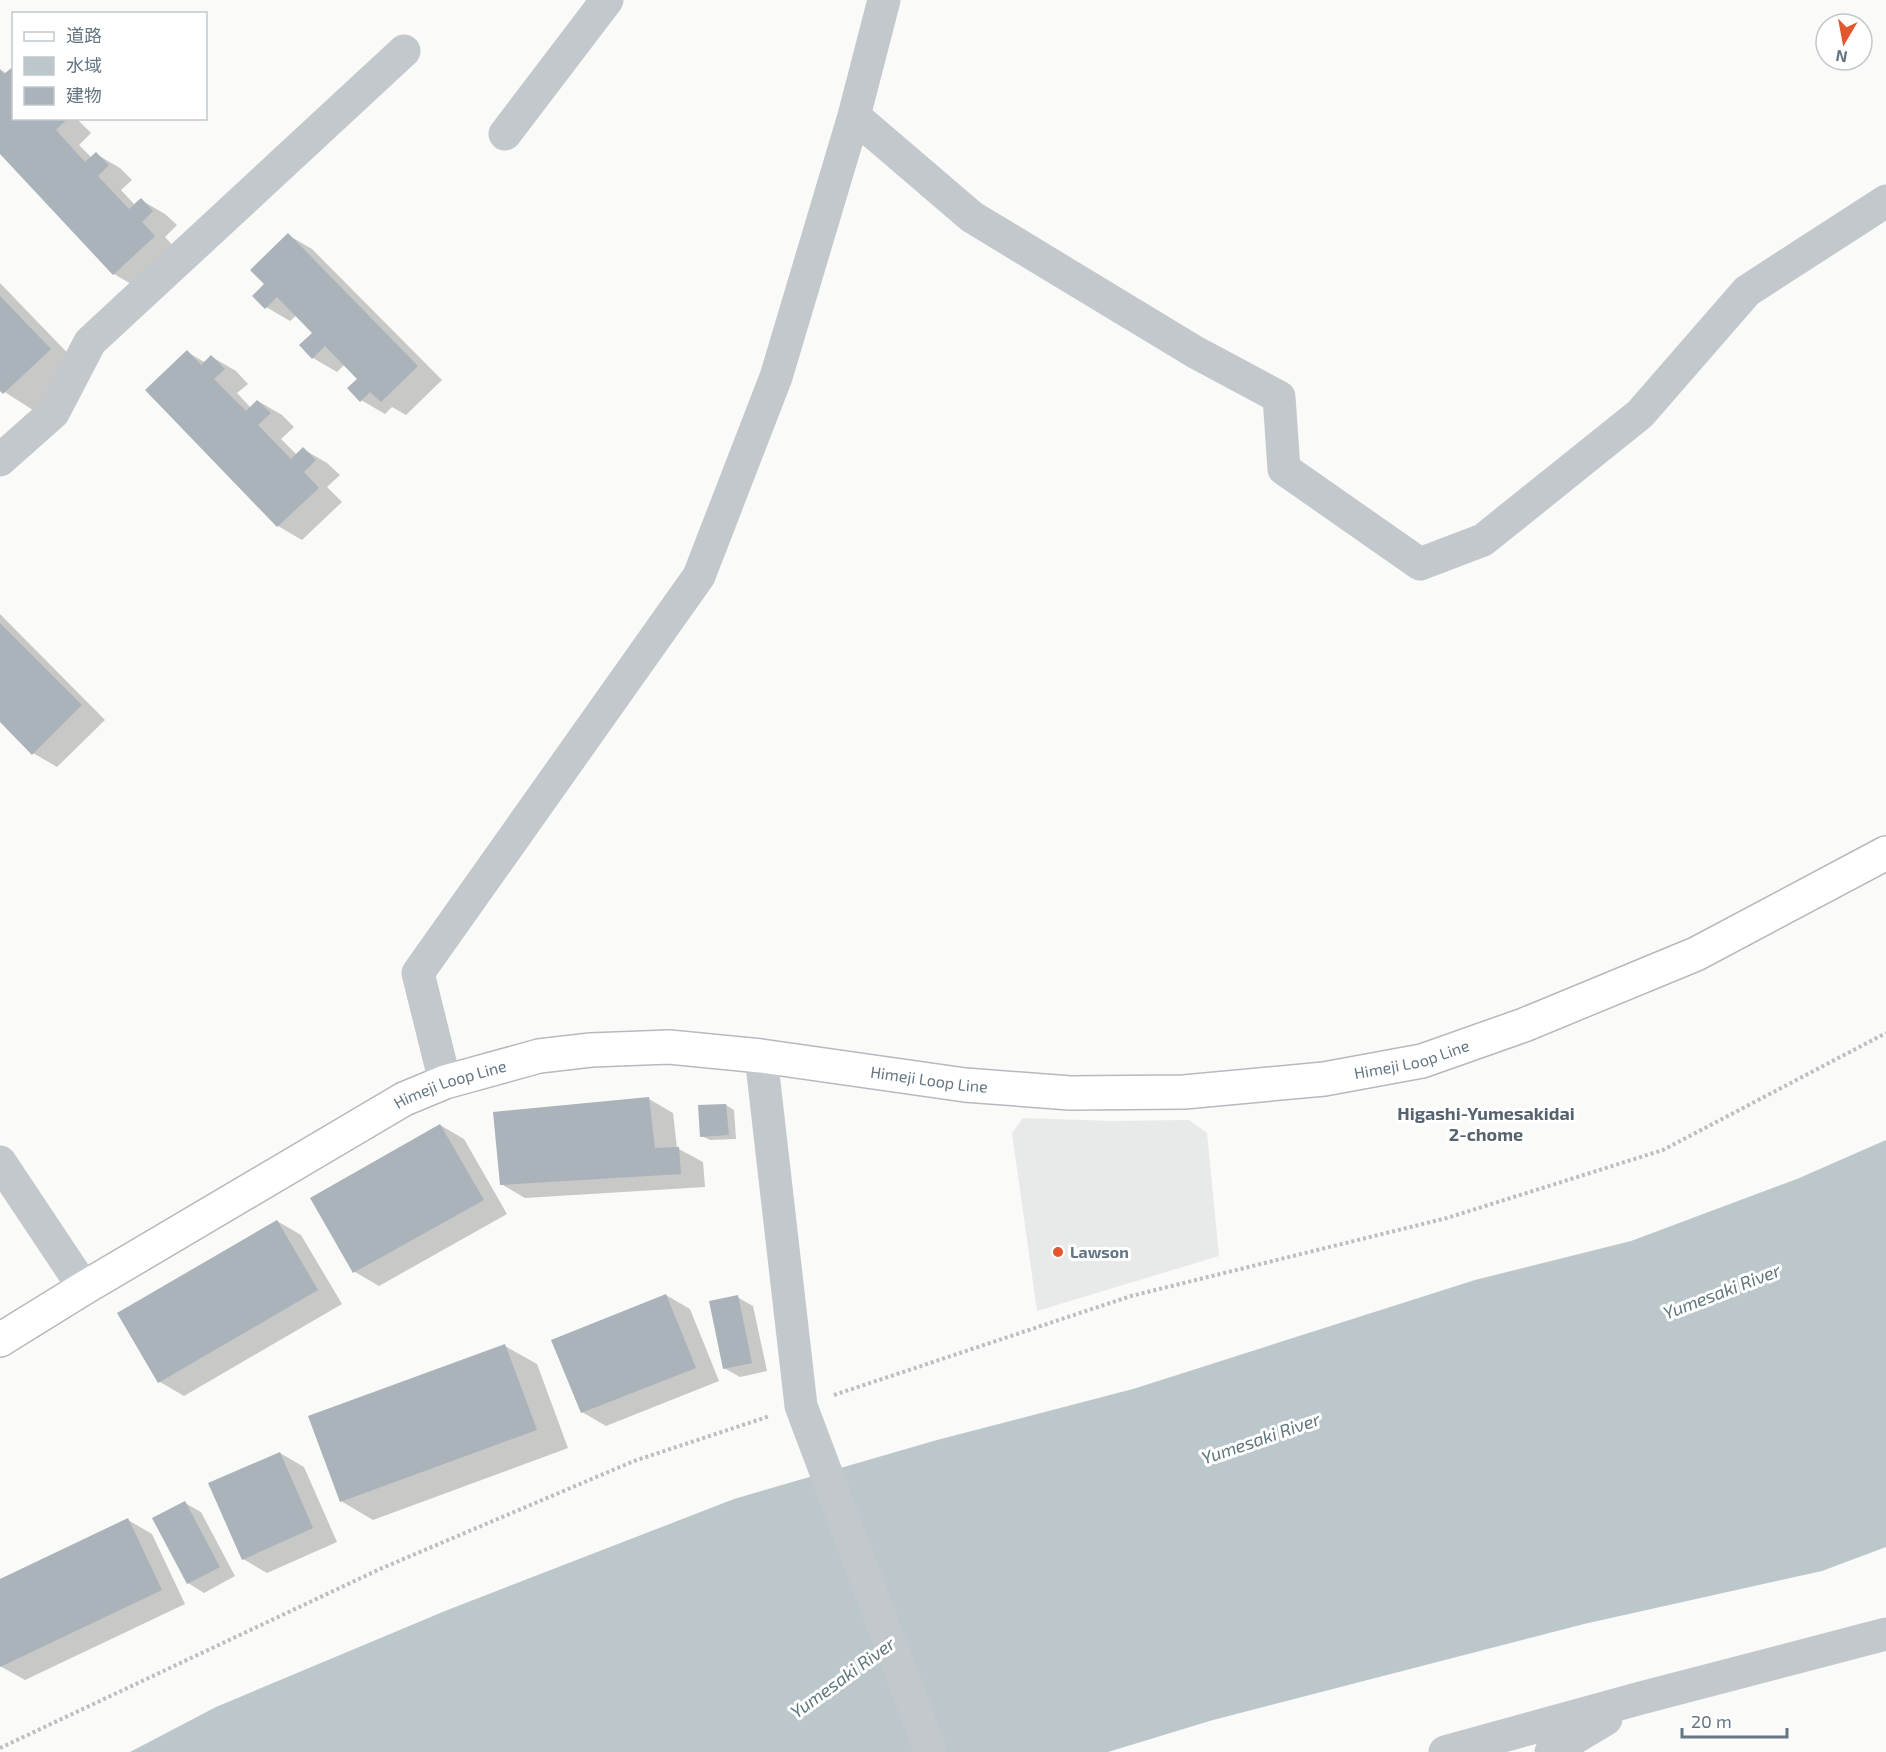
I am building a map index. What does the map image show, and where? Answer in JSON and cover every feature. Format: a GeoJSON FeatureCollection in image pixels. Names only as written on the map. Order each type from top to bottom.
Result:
{"type":"FeatureCollection","features":[{"type":"Feature","properties":{"kind":"main road","name":"Himeji Loop Line"},"geometry":{"type":"LineString","coordinates":[[0,1340],[404,1099],[445,1082],[539,1056],[591,1050],[669,1047],[760,1056],[965,1085],[1070,1093],[1184,1092],[1335,1077],[1422,1061],[1524,1025],[1696,954],[1886,853]]}},
{"type":"Feature","properties":{"kind":"street"},"geometry":{"type":"LineString","coordinates":[[505,134],[607,0]]}},
{"type":"Feature","properties":{"kind":"street"},"geometry":{"type":"LineString","coordinates":[[445,1082],[418,973],[699,576],[776,377],[854,116],[884,0]]}},
{"type":"Feature","properties":{"kind":"street"},"geometry":{"type":"LineString","coordinates":[[0,460],[54,413],[90,342],[404,51]]}},
{"type":"Feature","properties":{"kind":"street"},"geometry":{"type":"LineString","coordinates":[[854,116],[972,217],[1195,352],[1279,397],[1284,469],[1420,564],[1483,540],[1640,414],[1747,291],[1886,201]]}},
{"type":"Feature","properties":{"kind":"street"},"geometry":{"type":"LineString","coordinates":[[760,1056],[801,1406],[931,1752]]}},
{"type":"Feature","properties":{"kind":"street"},"geometry":{"type":"LineString","coordinates":[[0,1162],[84,1288]]}},
{"type":"Feature","properties":{"kind":"street"},"geometry":{"type":"LineString","coordinates":[[1445,1752],[1886,1634]]}},
{"type":"Feature","properties":{"kind":"street"},"geometry":{"type":"LineString","coordinates":[[1551,1752],[1641,1698]]}},
{"type":"Feature","properties":{"kind":"path"},"geometry":{"type":"LineString","coordinates":[[0,1748],[380,1569],[634,1461],[1131,1296],[1447,1218],[1663,1150],[1886,1033]]}},
{"type":"Feature","properties":{"kind":"shaded area"},"geometry":{"type":"Polygon","coordinates":[[[1023,1118],[1112,1121],[1189,1120],[1207,1133],[1219,1256],[1037,1311],[1012,1133],[1023,1118]]]}},
{"type":"Feature","properties":{"kind":"water","name":"Yumesaki River"},"geometry":{"type":"Polygon","coordinates":[[[1886,1140],[1886,1547],[1822,1571],[1584,1624],[1213,1720],[1108,1752],[130,1752],[216,1707],[445,1611],[734,1499],[937,1440],[1133,1389],[1475,1280],[1631,1241],[1797,1179],[1886,1140]]]}},
{"type":"Feature","properties":{"kind":"building"},"geometry":{"type":"Polygon","coordinates":[[[12,68],[12,120],[66,120],[56,130],[85,162],[96,152],[109,165],[98,176],[129,209],[141,198],[153,211],[142,222],[155,236],[113,275],[0,154],[0,70],[4,74],[12,68]]]}},
{"type":"Feature","properties":{"kind":"building"},"geometry":{"type":"Polygon","coordinates":[[[288,233],[418,366],[381,402],[370,392],[360,402],[347,388],[357,379],[325,346],[312,359],[299,345],[312,333],[277,297],[265,309],[252,296],[264,284],[250,270],[288,233]]]}},
{"type":"Feature","properties":{"kind":"building"},"geometry":{"type":"Polygon","coordinates":[[[0,296],[51,349],[3,394],[0,391],[0,296]]]}},
{"type":"Feature","properties":{"kind":"building"},"geometry":{"type":"Polygon","coordinates":[[[187,350],[201,365],[211,355],[225,369],[214,379],[246,411],[257,400],[271,413],[258,425],[291,459],[303,447],[316,460],[304,472],[319,488],[277,527],[145,390],[187,350]]]}},
{"type":"Feature","properties":{"kind":"building"},"geometry":{"type":"Polygon","coordinates":[[[0,623],[82,705],[32,755],[0,722],[0,623]]]}},
{"type":"Feature","properties":{"kind":"building"},"geometry":{"type":"Polygon","coordinates":[[[649,1097],[655,1148],[679,1147],[681,1174],[500,1185],[493,1112],[649,1097]]]}},
{"type":"Feature","properties":{"kind":"building"},"geometry":{"type":"Polygon","coordinates":[[[726,1104],[729,1135],[700,1137],[698,1105],[726,1104]]]}},
{"type":"Feature","properties":{"kind":"building"},"geometry":{"type":"Polygon","coordinates":[[[440,1124],[484,1200],[353,1273],[310,1198],[440,1124]]]}},
{"type":"Feature","properties":{"kind":"building"},"geometry":{"type":"Polygon","coordinates":[[[277,1220],[318,1290],[158,1383],[117,1313],[277,1220]]]}},
{"type":"Feature","properties":{"kind":"building"},"geometry":{"type":"Polygon","coordinates":[[[666,1294],[696,1368],[581,1413],[551,1340],[666,1294]]]}},
{"type":"Feature","properties":{"kind":"building"},"geometry":{"type":"Polygon","coordinates":[[[738,1295],[752,1363],[723,1369],[709,1301],[738,1295]]]}},
{"type":"Feature","properties":{"kind":"building"},"geometry":{"type":"Polygon","coordinates":[[[505,1344],[537,1430],[340,1502],[308,1416],[505,1344]]]}},
{"type":"Feature","properties":{"kind":"building"},"geometry":{"type":"Polygon","coordinates":[[[280,1452],[313,1528],[242,1560],[208,1483],[280,1452]]]}},
{"type":"Feature","properties":{"kind":"building"},"geometry":{"type":"Polygon","coordinates":[[[185,1501],[220,1567],[187,1584],[152,1518],[185,1501]]]}},
{"type":"Feature","properties":{"kind":"building"},"geometry":{"type":"Polygon","coordinates":[[[128,1518],[162,1590],[0,1667],[0,1579],[128,1518]]]}},
{"type":"Feature","properties":{"kind":"place","name":"Lawson"},"geometry":{"type":"Point","coordinates":[1058,1252]}},
{"type":"Feature","properties":{"kind":"district","name":"Higashi-Yumesakidai 2-chome"},"geometry":{"type":"Point","coordinates":[1486,1124]}}]}
